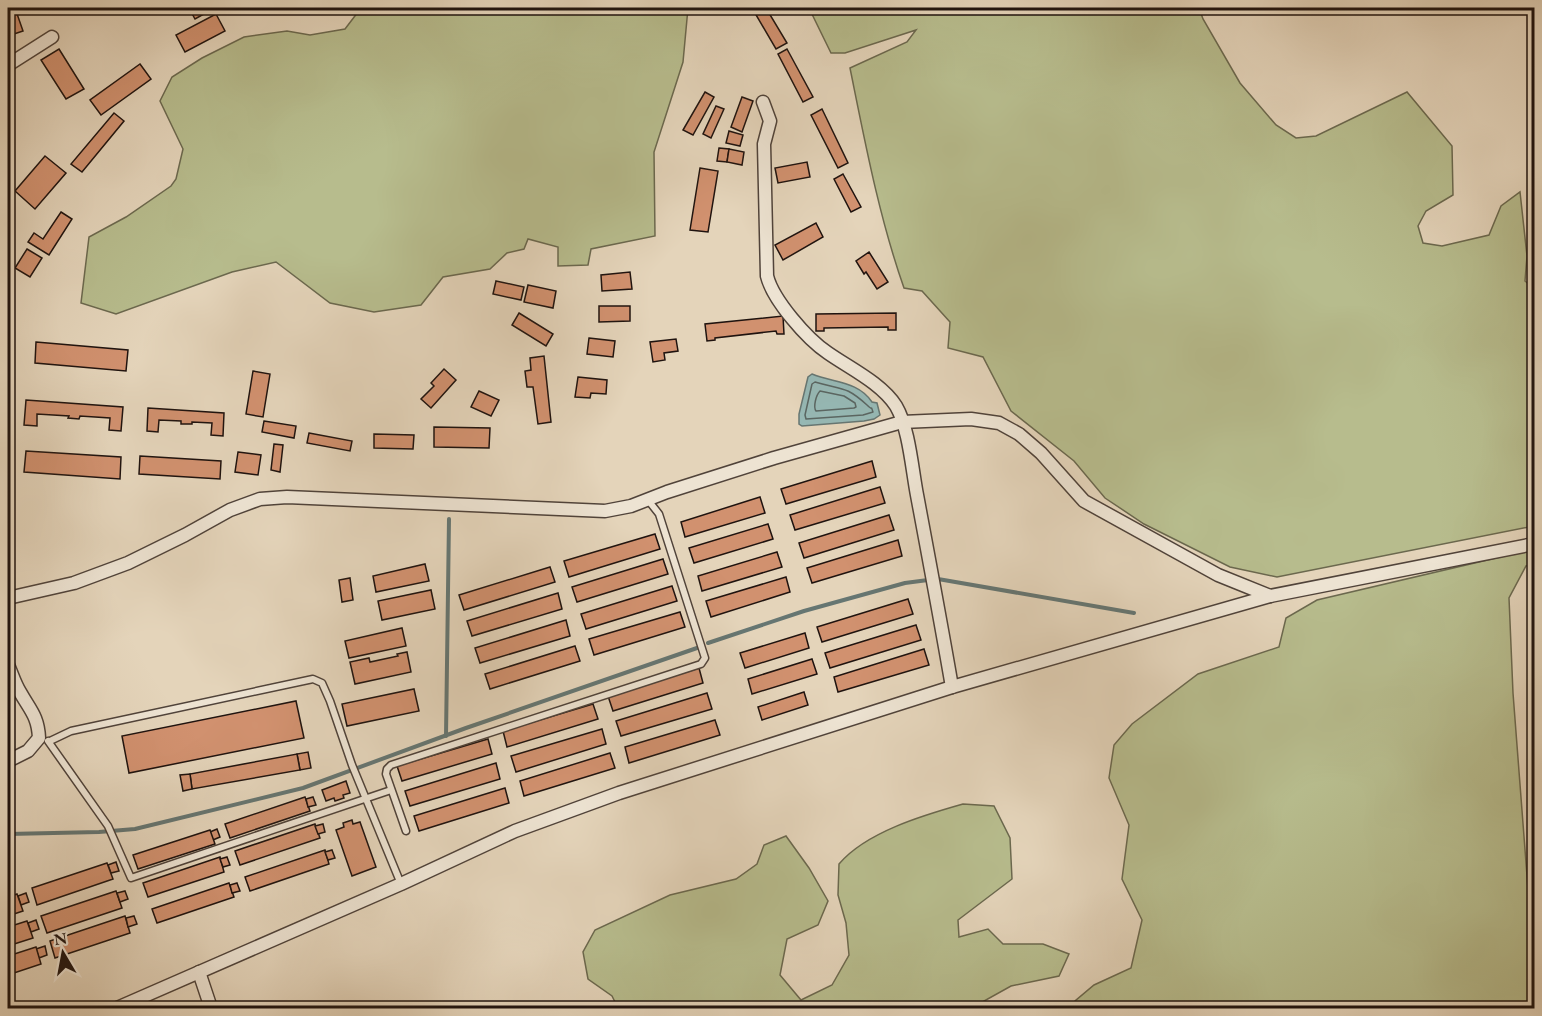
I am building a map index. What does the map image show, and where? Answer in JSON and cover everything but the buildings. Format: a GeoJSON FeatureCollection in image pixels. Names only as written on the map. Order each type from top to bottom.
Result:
{"type":"FeatureCollection","features":[{"type":"Feature","properties":{"kind":"street"},"geometry":{"type":"LineString","coordinates":[[8,65],[52,38]]}},
{"type":"Feature","properties":{"kind":"street"},"geometry":{"type":"LineString","coordinates":[[763,102],[770,121],[764,144],[763,181],[766,276],[769,286],[779,302],[825,351],[889,396],[898,410],[952,687]]}},
{"type":"Feature","properties":{"kind":"street"},"geometry":{"type":"LineString","coordinates":[[8,598],[74,583],[128,563],[230,510],[260,499],[287,497],[605,510],[631,506],[774,458],[902,422],[971,419],[999,423],[1019,434],[1041,453],[1084,501],[1218,575],[1270,596]]}},
{"type":"Feature","properties":{"kind":"street"},"geometry":{"type":"LineString","coordinates":[[117,1008],[401,884],[515,831],[564,812],[952,687],[1270,596],[1534,544]]}},
{"type":"Feature","properties":{"kind":"street"},"geometry":{"type":"LineString","coordinates":[[8,665],[20,692],[35,714],[44,740],[28,751],[8,760]]}},
{"type":"Feature","properties":{"kind":"street"},"geometry":{"type":"LineString","coordinates":[[199,972],[211,1008]]}},
{"type":"Feature","properties":{"kind":"lane"},"geometry":{"type":"LineString","coordinates":[[406,831],[386,774],[390,765],[700,664],[705,658],[659,514],[648,500]]}},
{"type":"Feature","properties":{"kind":"lane"},"geometry":{"type":"LineString","coordinates":[[391,790],[366,800],[131,878],[108,826],[44,740],[71,731],[313,679],[322,683],[330,701],[352,765],[357,775],[366,800],[401,884]]}},
{"type":"Feature","properties":{"kind":"green space"},"geometry":{"type":"Polygon","coordinates":[[[361,8],[688,8],[683,62],[654,152],[655,236],[591,249],[588,265],[558,266],[558,247],[528,239],[524,249],[507,253],[490,269],[443,277],[421,305],[374,312],[330,303],[276,262],[232,272],[116,314],[81,303],[89,237],[126,217],[171,186],[176,179],[183,149],[160,101],[172,77],[202,58],[244,37],[287,31],[310,35],[345,29],[361,8]]]}},
{"type":"Feature","properties":{"kind":"green space"},"geometry":{"type":"Polygon","coordinates":[[[809,8],[1199,8],[1240,83],[1276,125],[1296,138],[1316,136],[1407,92],[1452,146],[1453,195],[1426,211],[1418,226],[1423,243],[1442,246],[1489,235],[1501,206],[1520,192],[1527,256],[1525,281],[1534,289],[1534,526],[1277,577],[1230,567],[1144,524],[1105,498],[1074,461],[1011,411],[983,357],[948,348],[950,322],[922,291],[904,288],[880,207],[850,68],[907,42],[916,30],[845,53],[831,53],[809,8]]]}},
{"type":"Feature","properties":{"kind":"green space"},"geometry":{"type":"Polygon","coordinates":[[[1534,549],[1534,564],[1526,566],[1509,598],[1513,693],[1530,915],[1534,919],[1534,1008],[1074,1008],[1075,1001],[1094,985],[1131,968],[1142,920],[1122,879],[1129,825],[1109,778],[1114,745],[1132,724],[1198,674],[1279,647],[1286,618],[1317,600],[1534,549]]]}},
{"type":"Feature","properties":{"kind":"green space"},"geometry":{"type":"Polygon","coordinates":[[[963,804],[994,806],[1010,838],[1012,879],[958,920],[959,937],[988,929],[1003,944],[1043,944],[1069,954],[1059,976],[1011,986],[977,1005],[947,1006],[947,1008],[618,1008],[612,996],[588,979],[583,952],[595,930],[670,895],[736,879],[757,864],[764,845],[786,836],[809,868],[828,901],[818,925],[787,939],[780,975],[801,1000],[832,985],[849,955],[846,923],[838,895],[839,864],[850,853],[880,834],[914,819],[963,804]]]}},
{"type":"Feature","properties":{"kind":"water"},"geometry":{"type":"Polygon","coordinates":[[[812,374],[860,390],[872,402],[877,403],[880,415],[864,421],[802,426],[799,424],[799,414],[808,377],[812,374]]]}},
{"type":"Feature","properties":{"kind":"waterway"},"geometry":{"type":"LineString","coordinates":[[446,736],[449,519]]}},
{"type":"Feature","properties":{"kind":"waterway"},"geometry":{"type":"LineString","coordinates":[[938,579],[1134,613]]}},
{"type":"Feature","properties":{"kind":"waterway"},"geometry":{"type":"LineString","coordinates":[[708,643],[804,611],[905,583],[928,580]]}},
{"type":"Feature","properties":{"kind":"waterway"},"geometry":{"type":"LineString","coordinates":[[8,834],[135,829],[303,788],[466,728],[697,648]]}}]}
